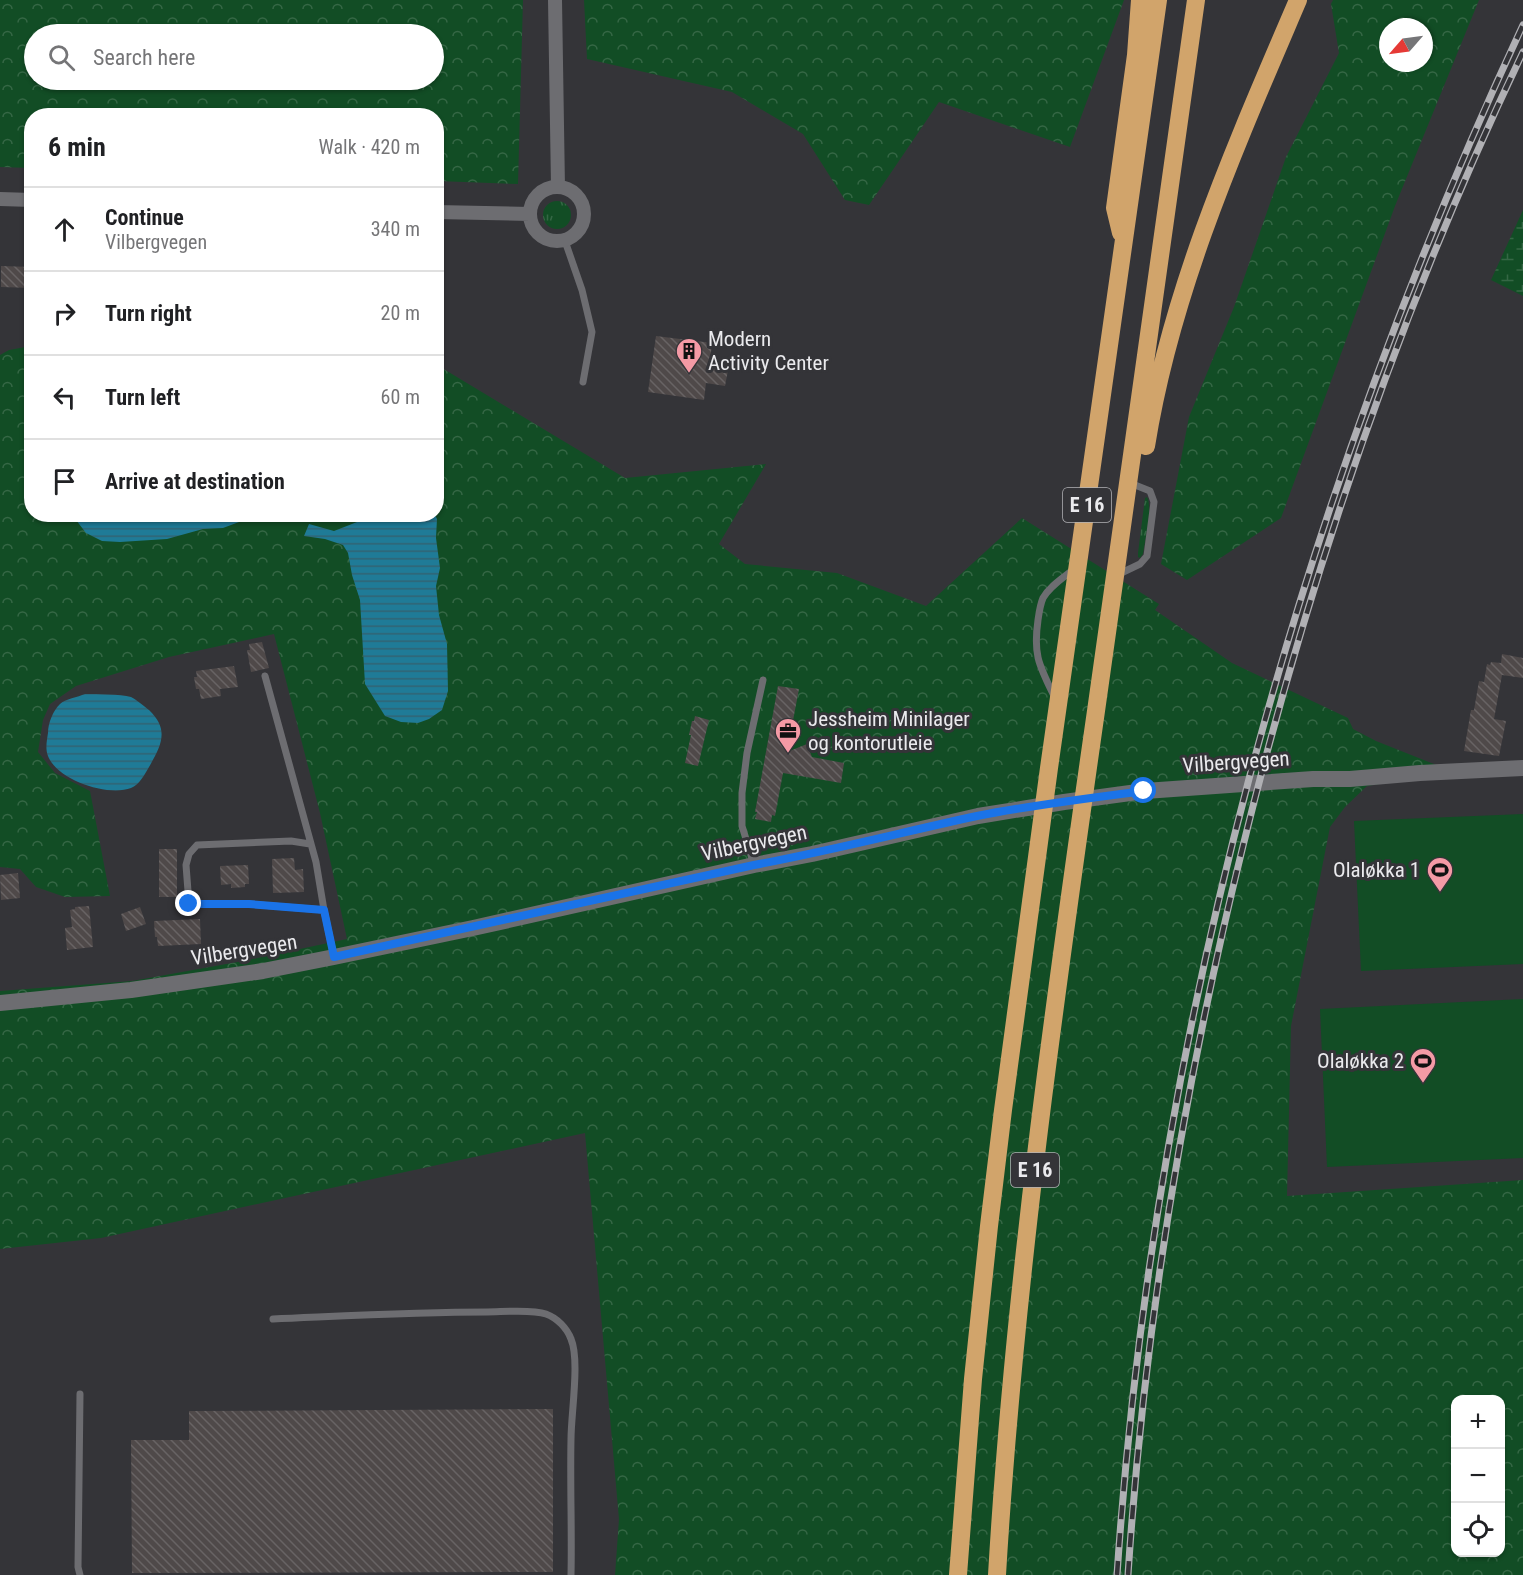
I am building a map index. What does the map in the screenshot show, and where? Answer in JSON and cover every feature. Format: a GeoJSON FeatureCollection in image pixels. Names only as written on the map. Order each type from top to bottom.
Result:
{"type":"FeatureCollection","features":[{"type":"Feature","properties":{"kind":"highway","name":"E 16"},"geometry":{"type":"LineString","coordinates":[[1124,241],[1115,208],[1136,55],[1140,0]]}},
{"type":"Feature","properties":{"kind":"highway","name":"E 16"},"geometry":{"type":"LineString","coordinates":[[958,1575],[973,1379],[990,1214],[1026,926],[1158,0]]}},
{"type":"Feature","properties":{"kind":"highway","name":"E 16"},"geometry":{"type":"LineString","coordinates":[[997,1575],[1012,1385],[1063,944],[1196,0]]}},
{"type":"Feature","properties":{"kind":"highway","name":"E 16"},"geometry":{"type":"LineString","coordinates":[[1128,482],[1143,462],[1168,339],[1204,228],[1295,5]]}},
{"type":"Feature","properties":{"kind":"main road","name":"Vilbergvegen"},"geometry":{"type":"LineString","coordinates":[[0,1003],[131,990],[211,979],[334,957],[978,816],[1064,802],[1170,789],[1523,768]]}},
{"type":"Feature","properties":{"kind":"street"},"geometry":{"type":"LineString","coordinates":[[555,0],[558,187]]}},
{"type":"Feature","properties":{"kind":"street"},"geometry":{"type":"LineString","coordinates":[[558,187],[567,189],[580,199],[584,207],[584,215],[579,231],[565,241],[556,242],[540,236],[531,222],[530,214],[535,197],[549,188],[558,187]]}},
{"type":"Feature","properties":{"kind":"street"},"geometry":{"type":"LineString","coordinates":[[0,199],[24,200]]}},
{"type":"Feature","properties":{"kind":"street"},"geometry":{"type":"LineString","coordinates":[[444,212],[530,214]]}},
{"type":"Feature","properties":{"kind":"lane"},"geometry":{"type":"LineString","coordinates":[[565,241],[582,290],[592,332],[583,382]]}},
{"type":"Feature","properties":{"kind":"lane"},"geometry":{"type":"LineString","coordinates":[[1115,576],[1140,564],[1147,556],[1154,502],[1150,491],[1128,482]]}},
{"type":"Feature","properties":{"kind":"lane"},"geometry":{"type":"LineString","coordinates":[[1059,705],[1037,658],[1035,647],[1039,610],[1051,588],[1078,566]]}},
{"type":"Feature","properties":{"kind":"lane"},"geometry":{"type":"LineString","coordinates":[[265,676],[316,862],[334,957]]}},
{"type":"Feature","properties":{"kind":"lane"},"geometry":{"type":"LineString","coordinates":[[754,865],[742,825],[742,793],[747,753],[763,680]]}},
{"type":"Feature","properties":{"kind":"lane"},"geometry":{"type":"LineString","coordinates":[[310,844],[291,841],[197,845],[189,854],[186,865],[189,904],[249,904],[324,910]]}},
{"type":"Feature","properties":{"kind":"lane"},"geometry":{"type":"LineString","coordinates":[[273,1318],[523,1312],[542,1313],[559,1322],[572,1340],[574,1354],[571,1439],[571,1575]]}},
{"type":"Feature","properties":{"kind":"lane"},"geometry":{"type":"LineString","coordinates":[[80,1394],[78,1567],[80,1575]]}},
{"type":"Feature","properties":{"kind":"green space"},"geometry":{"type":"Polygon","coordinates":[[[0,0],[523,0],[518,184],[444,181],[444,108],[24,108],[24,168],[0,167],[0,0]]]}},
{"type":"Feature","properties":{"kind":"green space"},"geometry":{"type":"Polygon","coordinates":[[[584,0],[1124,0],[1070,147],[939,102],[869,205],[845,200],[803,134],[732,92],[587,59],[584,0]]]}},
{"type":"Feature","properties":{"kind":"green space"},"geometry":{"type":"Polygon","coordinates":[[[1333,0],[1479,0],[1395,206],[1281,518],[1187,580],[1161,564],[1189,417],[1234,307],[1286,157],[1339,53],[1331,4],[1333,0]]]}},
{"type":"Feature","properties":{"kind":"green space"},"geometry":{"type":"Polygon","coordinates":[[[557,201],[567,205],[571,215],[567,225],[557,229],[547,225],[543,215],[547,205],[557,201]]]}},
{"type":"Feature","properties":{"kind":"green space"},"geometry":{"type":"Polygon","coordinates":[[[1523,210],[1523,296],[1491,280],[1523,210]]]}},
{"type":"Feature","properties":{"kind":"green space"},"geometry":{"type":"Polygon","coordinates":[[[24,347],[24,522],[444,522],[444,369],[625,478],[766,464],[719,544],[745,564],[837,573],[926,606],[1022,518],[1159,604],[1155,610],[1232,663],[1348,718],[1353,729],[1376,741],[1454,772],[1367,786],[1345,807],[1330,827],[1291,1026],[1287,1196],[1523,1180],[1523,1575],[615,1575],[619,1519],[585,1133],[101,1238],[0,1249],[0,991],[132,981],[347,939],[320,813],[274,634],[169,657],[76,686],[50,704],[43,720],[38,752],[55,773],[90,791],[110,896],[65,897],[36,887],[20,869],[0,867],[0,355],[9,350],[24,347]]]}},
{"type":"Feature","properties":{"kind":"green space"},"geometry":{"type":"Polygon","coordinates":[[[1147,497],[1149,502],[1148,524],[1143,554],[1140,558],[1138,553],[1145,498],[1147,497]]]}},
{"type":"Feature","properties":{"kind":"green space","name":"Olaløkka 1"},"geometry":{"type":"Polygon","coordinates":[[[1523,814],[1523,964],[1361,971],[1354,821],[1523,814]]]}},
{"type":"Feature","properties":{"kind":"green space","name":"Olaløkka 2"},"geometry":{"type":"Polygon","coordinates":[[[1523,999],[1523,1158],[1327,1167],[1320,1009],[1523,999]]]}},
{"type":"Feature","properties":{"kind":"water"},"geometry":{"type":"Polygon","coordinates":[[[78,522],[239,522],[223,528],[203,529],[167,539],[102,541],[86,533],[78,522]]]}},
{"type":"Feature","properties":{"kind":"water"},"geometry":{"type":"Polygon","coordinates":[[[357,522],[437,522],[436,538],[440,568],[436,586],[439,615],[447,644],[448,691],[442,710],[429,719],[418,723],[401,722],[385,716],[365,684],[360,600],[348,553],[343,545],[304,536],[309,524],[334,531],[357,522]]]}},
{"type":"Feature","properties":{"kind":"water"},"geometry":{"type":"Polygon","coordinates":[[[85,694],[131,697],[149,710],[160,724],[160,745],[144,776],[134,787],[110,790],[84,784],[72,779],[53,765],[48,756],[46,747],[48,729],[55,710],[62,702],[85,694]]]}},
{"type":"Feature","properties":{"kind":"building"},"geometry":{"type":"Polygon","coordinates":[[[1,266],[24,267],[24,288],[1,287],[1,266]]]}},
{"type":"Feature","properties":{"kind":"building","name":"Modern Activity Center"},"geometry":{"type":"Polygon","coordinates":[[[656,336],[712,343],[710,361],[729,365],[725,386],[706,383],[704,400],[648,392],[656,336]]]}},
{"type":"Feature","properties":{"kind":"building"},"geometry":{"type":"Polygon","coordinates":[[[262,642],[269,668],[251,672],[247,650],[250,650],[249,644],[262,642]]]}},
{"type":"Feature","properties":{"kind":"building"},"geometry":{"type":"Polygon","coordinates":[[[1502,654],[1523,658],[1523,678],[1502,675],[1494,719],[1506,721],[1499,756],[1464,751],[1479,681],[1484,682],[1487,664],[1501,663],[1502,654]]]}},
{"type":"Feature","properties":{"kind":"building"},"geometry":{"type":"Polygon","coordinates":[[[234,666],[238,687],[220,689],[221,696],[201,699],[199,689],[196,689],[194,677],[197,677],[196,671],[234,666]]]}},
{"type":"Feature","properties":{"kind":"building","name":"Jessheim Minilager og kontorutleie"},"geometry":{"type":"Polygon","coordinates":[[[778,686],[799,689],[787,752],[807,744],[812,757],[844,763],[841,783],[783,773],[775,816],[772,815],[771,822],[755,819],[757,812],[755,812],[778,686]]]}},
{"type":"Feature","properties":{"kind":"building"},"geometry":{"type":"Polygon","coordinates":[[[695,716],[709,720],[698,766],[685,763],[691,735],[689,735],[695,716]]]}},
{"type":"Feature","properties":{"kind":"building"},"geometry":{"type":"Polygon","coordinates":[[[159,849],[177,849],[177,897],[159,897],[159,849]]]}},
{"type":"Feature","properties":{"kind":"building"},"geometry":{"type":"Polygon","coordinates":[[[294,858],[295,870],[303,869],[304,892],[273,893],[272,859],[294,858]]]}},
{"type":"Feature","properties":{"kind":"building"},"geometry":{"type":"Polygon","coordinates":[[[248,865],[249,884],[245,884],[245,887],[231,888],[231,884],[221,885],[220,866],[248,865]]]}},
{"type":"Feature","properties":{"kind":"building"},"geometry":{"type":"Polygon","coordinates":[[[18,873],[20,898],[1,900],[0,875],[18,873]]]}},
{"type":"Feature","properties":{"kind":"building"},"geometry":{"type":"Polygon","coordinates":[[[89,906],[93,947],[67,950],[65,928],[72,927],[70,910],[75,907],[89,906]]]}},
{"type":"Feature","properties":{"kind":"building"},"geometry":{"type":"Polygon","coordinates":[[[140,907],[146,924],[126,931],[121,914],[140,907]]]}},
{"type":"Feature","properties":{"kind":"building"},"geometry":{"type":"Polygon","coordinates":[[[200,919],[201,944],[158,946],[154,921],[200,919]]]}},
{"type":"Feature","properties":{"kind":"building"},"geometry":{"type":"Polygon","coordinates":[[[553,1409],[553,1572],[132,1573],[131,1440],[189,1440],[189,1411],[553,1409]]]}},
{"type":"Feature","properties":{"kind":"railway"},"geometry":{"type":"LineString","coordinates":[[1117,1575],[1135,1374],[1164,1175],[1201,977],[1248,781],[1304,588],[1369,397],[1442,209],[1523,25]]}},
{"type":"Feature","properties":{"kind":"railway"},"geometry":{"type":"LineString","coordinates":[[1128,1575],[1144,1391],[1169,1208],[1202,1026],[1269,744],[1329,542],[1399,342],[1479,148],[1523,52]]}},
{"type":"Feature","properties":{"kind":"place","name":"Modern Activity Center"},"geometry":{"type":"Point","coordinates":[689,374]}},
{"type":"Feature","properties":{"kind":"place","name":"Jessheim Minilager og kontorutleie"},"geometry":{"type":"Point","coordinates":[788,754]}},
{"type":"Feature","properties":{"kind":"place","name":"Olaløkka 1"},"geometry":{"type":"Point","coordinates":[1440,893]}},
{"type":"Feature","properties":{"kind":"place","name":"Olaløkka 2"},"geometry":{"type":"Point","coordinates":[1423,1084]}},
{"type":"Feature","properties":{"kind":"route"},"geometry":{"type":"LineString","coordinates":[[189,904],[249,904],[324,910],[334,957],[978,816],[1144,791]]}}]}
